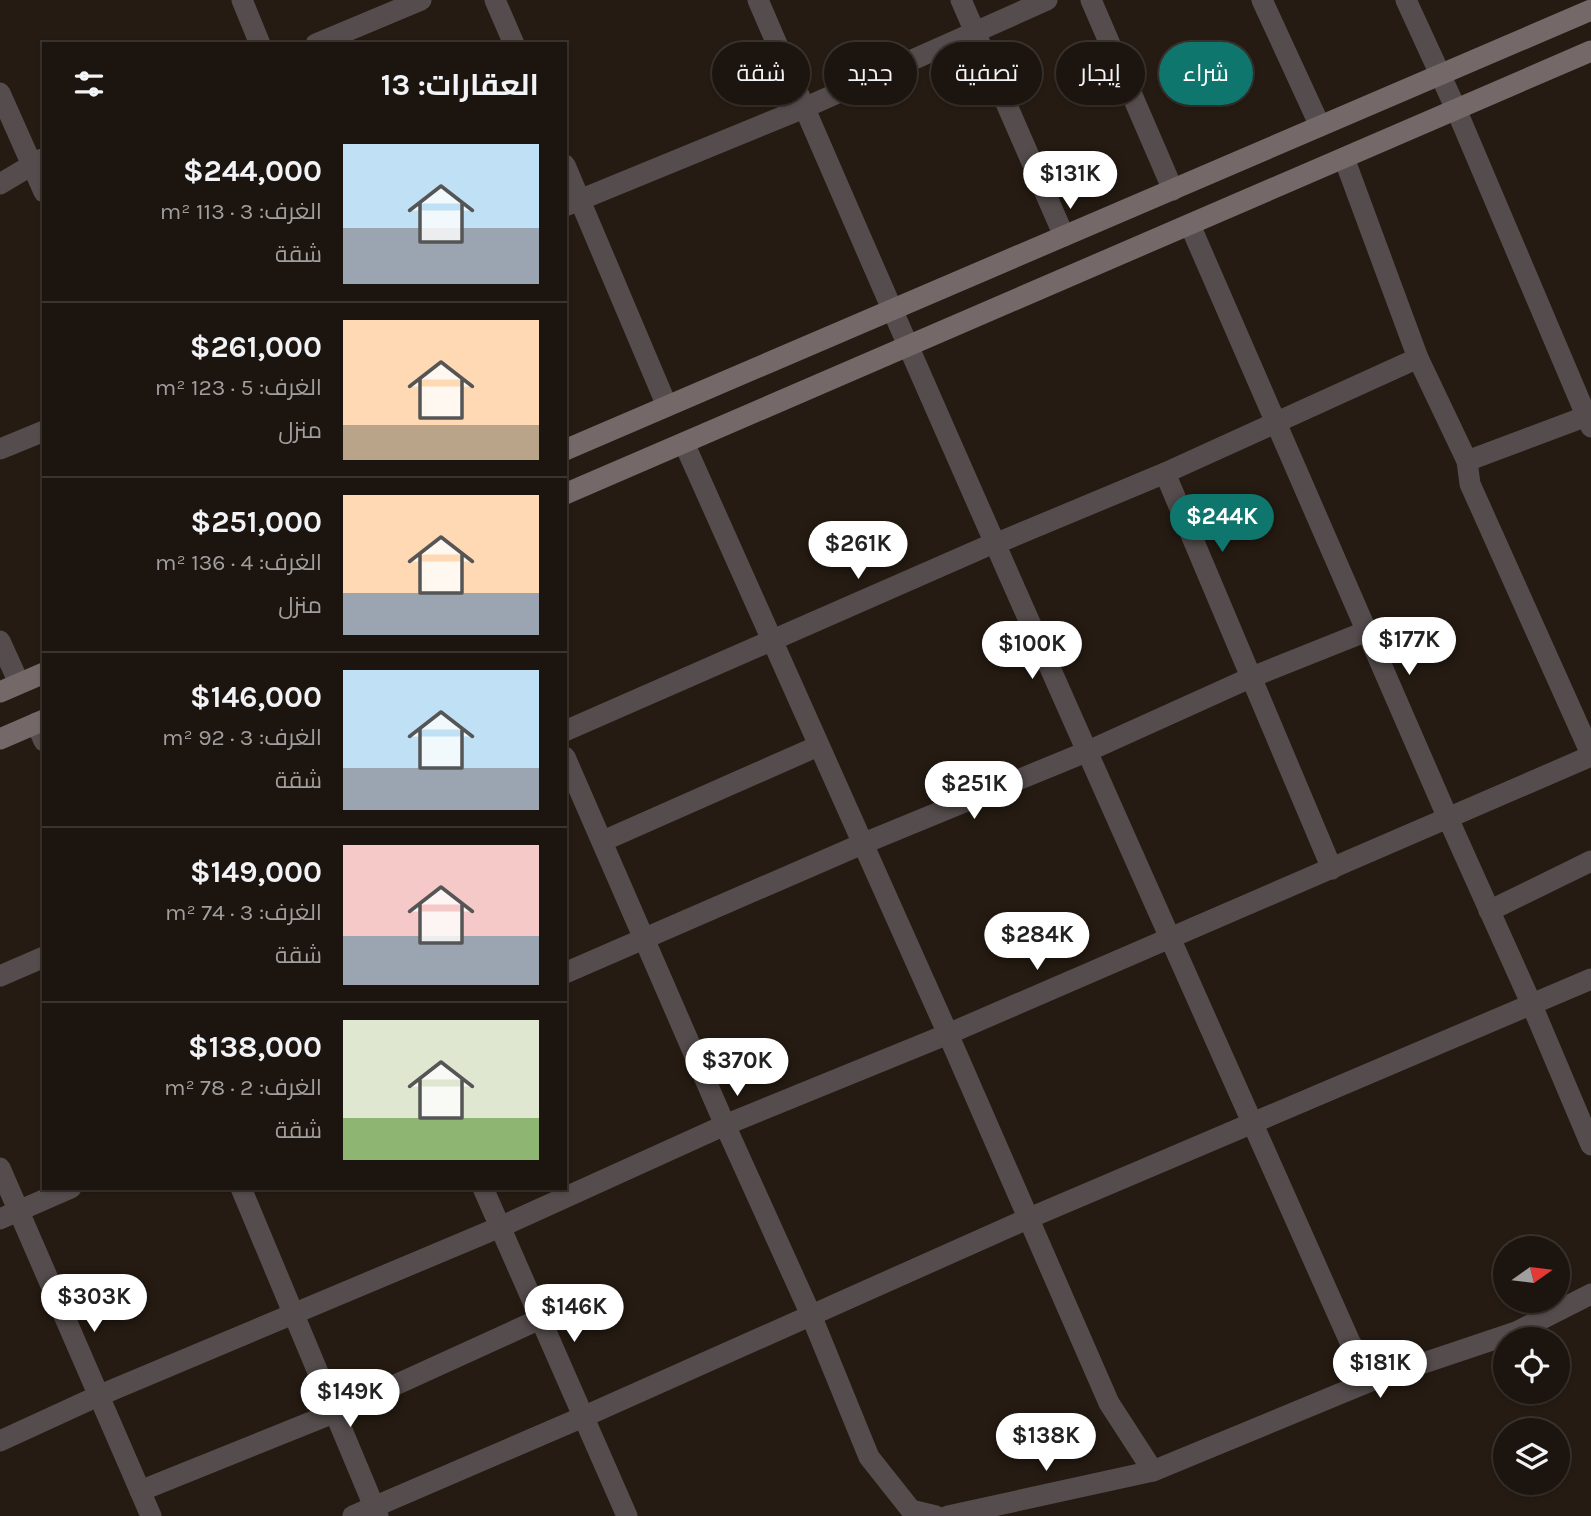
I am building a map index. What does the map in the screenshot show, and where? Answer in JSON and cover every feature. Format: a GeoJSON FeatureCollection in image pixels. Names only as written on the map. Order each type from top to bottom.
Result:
{"type":"FeatureCollection","features":[{"type":"Feature","properties":{"kind":"main road"},"geometry":{"type":"LineString","coordinates":[[567,449],[1591,10]]}},
{"type":"Feature","properties":{"kind":"main road"},"geometry":{"type":"LineString","coordinates":[[567,493],[1591,51]]}},
{"type":"Feature","properties":{"kind":"main road"},"geometry":{"type":"LineString","coordinates":[[10,688],[42,674]]}},
{"type":"Feature","properties":{"kind":"main road"},"geometry":{"type":"LineString","coordinates":[[0,739],[41,728]]}},
{"type":"Feature","properties":{"kind":"street"},"geometry":{"type":"LineString","coordinates":[[242,0],[259,42]]}},
{"type":"Feature","properties":{"kind":"street"},"geometry":{"type":"LineString","coordinates":[[321,42],[421,0]]}},
{"type":"Feature","properties":{"kind":"street"},"geometry":{"type":"LineString","coordinates":[[495,0],[513,42]]}},
{"type":"Feature","properties":{"kind":"street"},"geometry":{"type":"LineString","coordinates":[[758,0],[906,347],[1086,752],[1350,1342],[1373,1380]]}},
{"type":"Feature","properties":{"kind":"street"},"geometry":{"type":"LineString","coordinates":[[961,0],[1064,236]]}},
{"type":"Feature","properties":{"kind":"street"},"geometry":{"type":"LineString","coordinates":[[573,203],[804,108],[1047,0]]}},
{"type":"Feature","properties":{"kind":"street"},"geometry":{"type":"LineString","coordinates":[[1091,0],[1173,190]]}},
{"type":"Feature","properties":{"kind":"street"},"geometry":{"type":"LineString","coordinates":[[1262,0],[1320,126]]}},
{"type":"Feature","properties":{"kind":"street"},"geometry":{"type":"LineString","coordinates":[[1406,0],[1456,109],[1589,421],[1467,461]]}},
{"type":"Feature","properties":{"kind":"street"},"geometry":{"type":"LineString","coordinates":[[0,94],[38,161],[42,182]]}},
{"type":"Feature","properties":{"kind":"street"},"geometry":{"type":"LineString","coordinates":[[0,1441],[98,1396],[500,1227],[725,1125],[948,1034],[1591,755],[1470,484],[1467,461],[1418,358],[1344,158]]}},
{"type":"Feature","properties":{"kind":"street"},"geometry":{"type":"LineString","coordinates":[[0,184],[38,161]]}},
{"type":"Feature","properties":{"kind":"street"},"geometry":{"type":"LineString","coordinates":[[567,174],[573,203],[667,406]]}},
{"type":"Feature","properties":{"kind":"street"},"geometry":{"type":"LineString","coordinates":[[1190,225],[1591,1145]]}},
{"type":"Feature","properties":{"kind":"street"},"geometry":{"type":"LineString","coordinates":[[567,730],[994,543],[1165,473],[1418,358]]}},
{"type":"Feature","properties":{"kind":"street"},"geometry":{"type":"LineString","coordinates":[[0,449],[42,432]]}},
{"type":"Feature","properties":{"kind":"street"},"geometry":{"type":"LineString","coordinates":[[684,443],[948,1034],[1109,1403],[1153,1471]]}},
{"type":"Feature","properties":{"kind":"street"},"geometry":{"type":"LineString","coordinates":[[1165,473],[1332,869]]}},
{"type":"Feature","properties":{"kind":"street"},"geometry":{"type":"LineString","coordinates":[[567,972],[862,844],[1086,752],[1251,677],[1367,631]]}},
{"type":"Feature","properties":{"kind":"street"},"geometry":{"type":"LineString","coordinates":[[0,641],[10,688]]}},
{"type":"Feature","properties":{"kind":"street"},"geometry":{"type":"LineString","coordinates":[[603,841],[818,746]]}},
{"type":"Feature","properties":{"kind":"street"},"geometry":{"type":"LineString","coordinates":[[567,761],[811,1315],[869,1457],[907,1513],[936,1516]]}},
{"type":"Feature","properties":{"kind":"street"},"geometry":{"type":"LineString","coordinates":[[1489,911],[1591,861]]}},
{"type":"Feature","properties":{"kind":"street"},"geometry":{"type":"LineString","coordinates":[[0,976],[42,958]]}},
{"type":"Feature","properties":{"kind":"street"},"geometry":{"type":"LineString","coordinates":[[353,1516],[376,1511],[1027,1219],[1591,979]]}},
{"type":"Feature","properties":{"kind":"street"},"geometry":{"type":"LineString","coordinates":[[0,1168],[9,1215],[98,1396],[151,1516]]}},
{"type":"Feature","properties":{"kind":"street"},"geometry":{"type":"LineString","coordinates":[[9,1215],[66,1190]]}},
{"type":"Feature","properties":{"kind":"street"},"geometry":{"type":"LineString","coordinates":[[242,1190],[376,1511]]}},
{"type":"Feature","properties":{"kind":"street"},"geometry":{"type":"LineString","coordinates":[[484,1190],[627,1516]]}},
{"type":"Feature","properties":{"kind":"street"},"geometry":{"type":"LineString","coordinates":[[948,1516],[1153,1471],[1373,1380],[1516,1332],[1591,1294]]}},
{"type":"Feature","properties":{"kind":"street"},"geometry":{"type":"LineString","coordinates":[[140,1491],[336,1412],[540,1319]]}}]}
